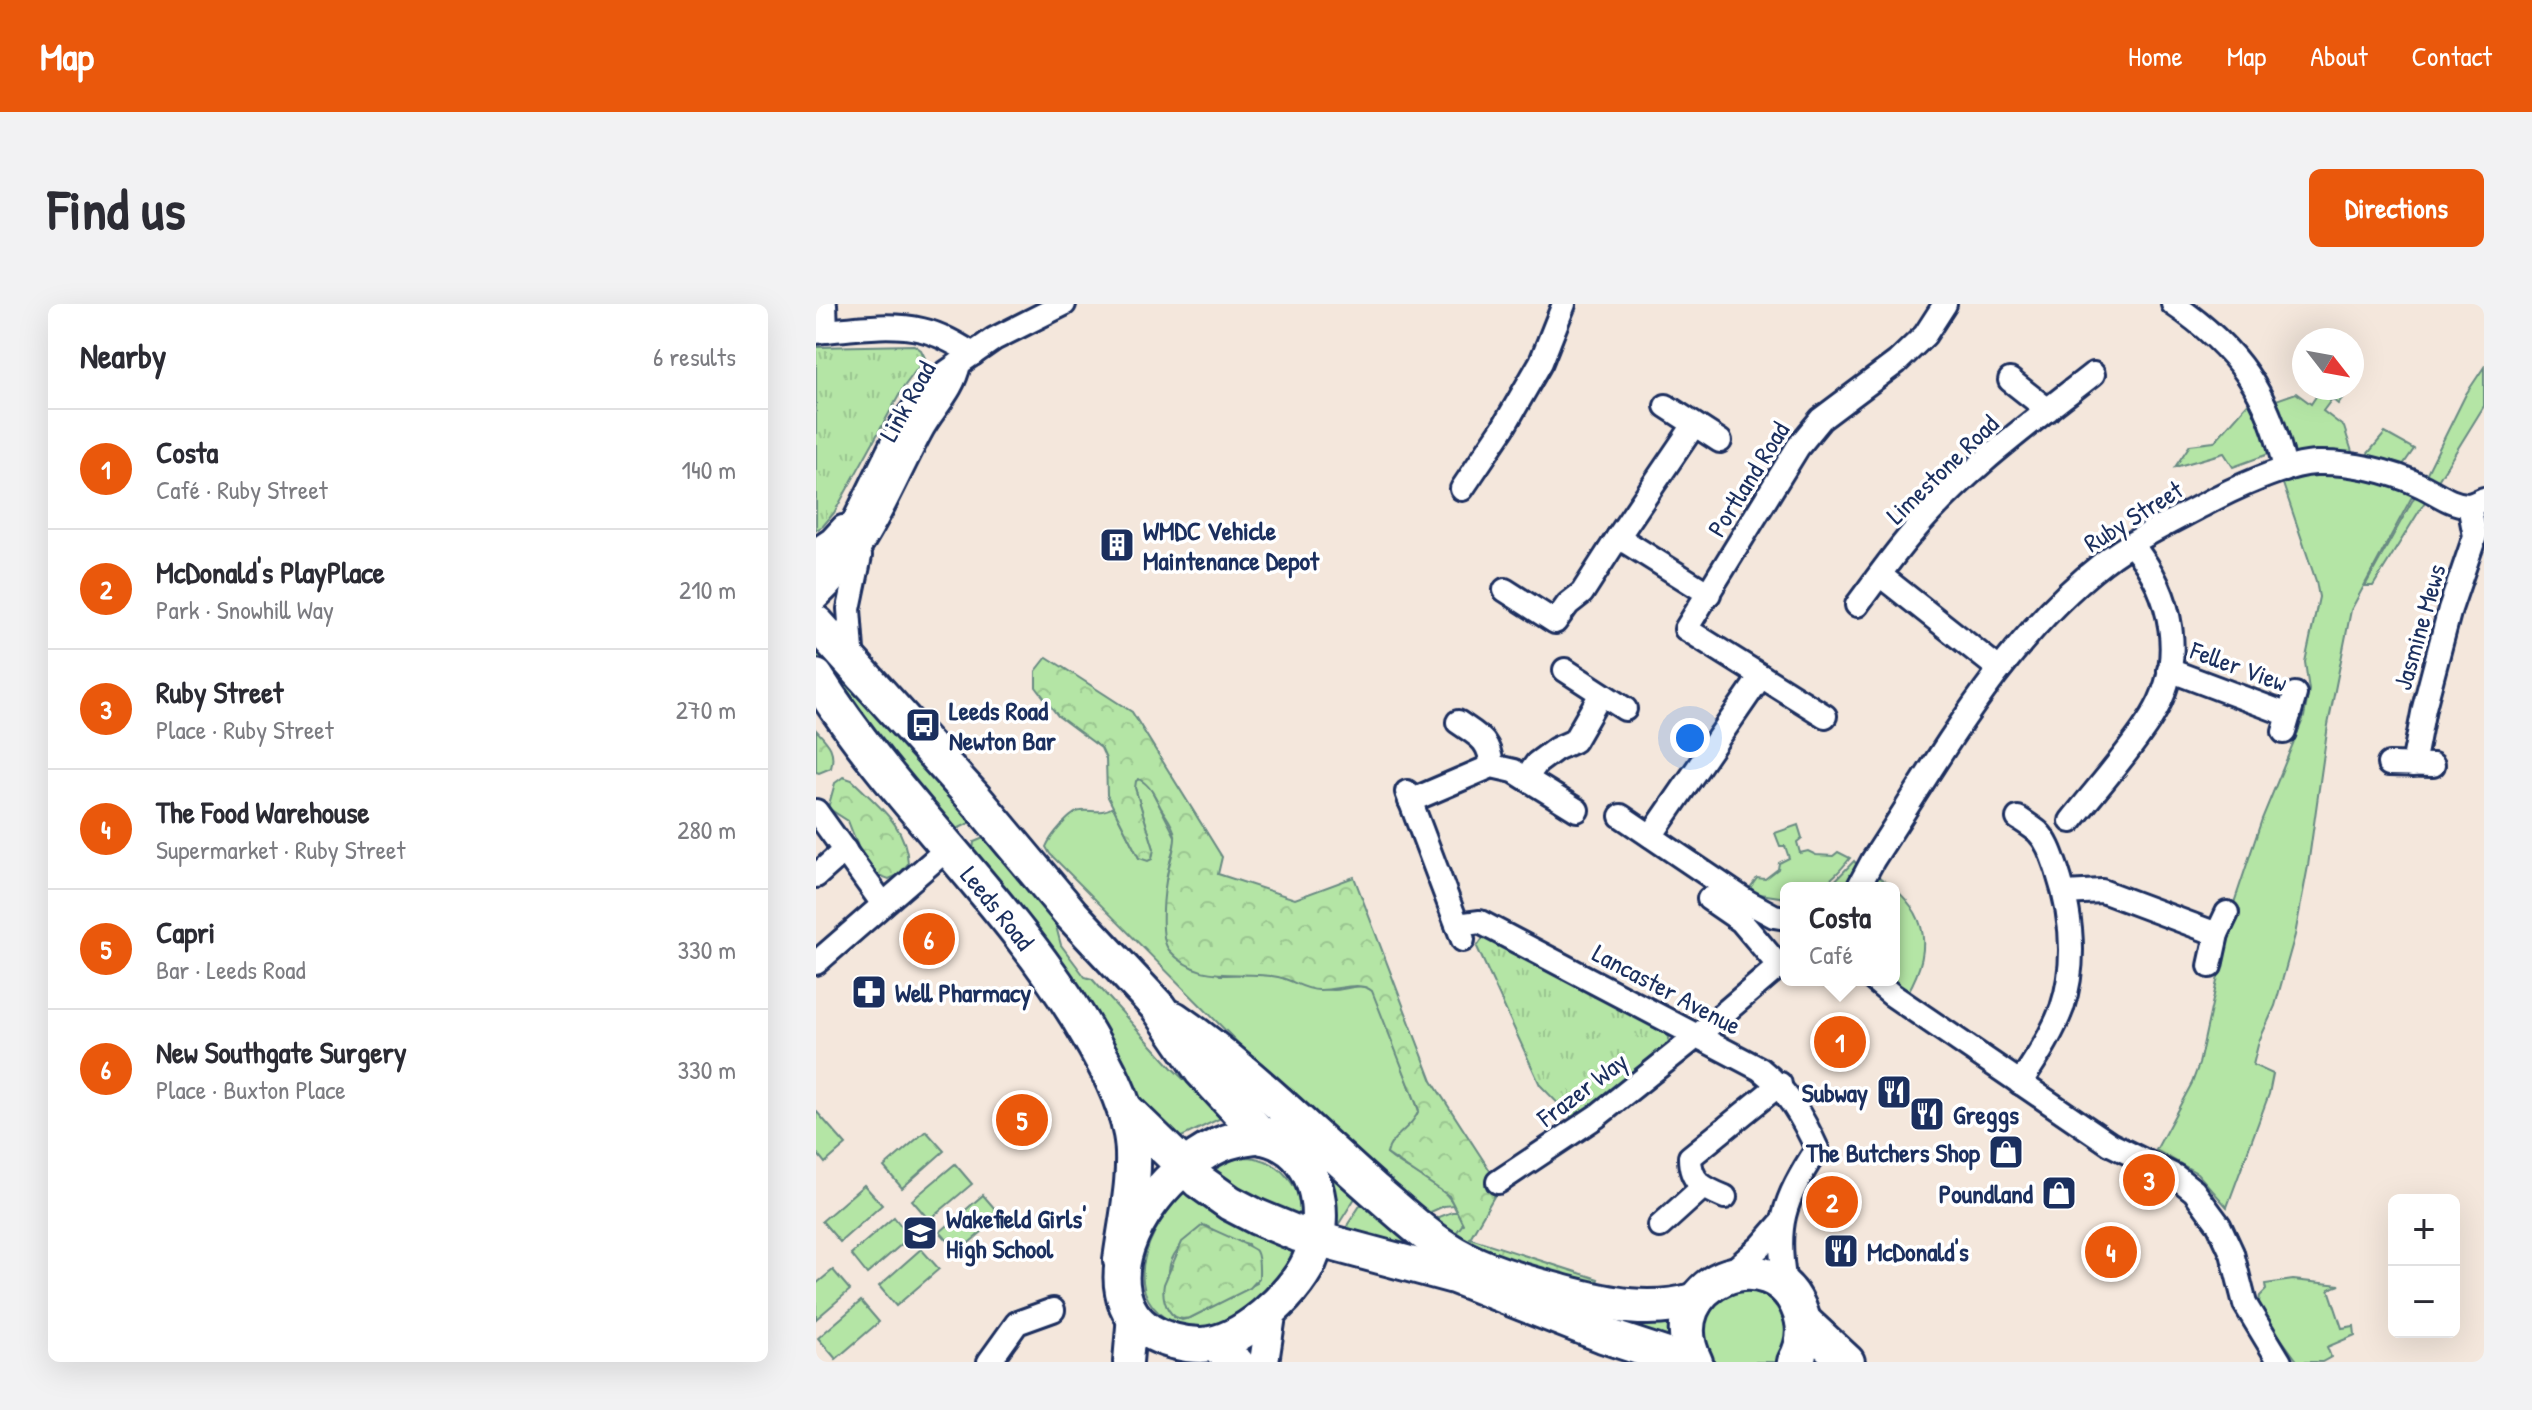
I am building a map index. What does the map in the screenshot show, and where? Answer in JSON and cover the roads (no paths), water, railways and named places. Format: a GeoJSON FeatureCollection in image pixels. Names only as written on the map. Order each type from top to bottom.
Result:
{"type":"FeatureCollection","features":[{"type":"Feature","properties":{"kind":"highway","name":"Leeds Road"},"geometry":{"type":"LineString","coordinates":[[816,623],[998,826],[1072,915],[1158,1007],[1202,1071],[1263,1137],[1291,1149],[1310,1172],[1318,1207],[1316,1239]]}},
{"type":"Feature","properties":{"kind":"highway","name":"Leeds Road"},"geometry":{"type":"LineString","coordinates":[[821,689],[882,771],[1053,977],[1104,1063],[1131,1131],[1133,1156],[1121,1260],[1122,1289],[1132,1315]]}},
{"type":"Feature","properties":{"kind":"highway"},"geometry":{"type":"LineString","coordinates":[[947,849],[974,828],[998,826]]}},
{"type":"Feature","properties":{"kind":"highway"},"geometry":{"type":"LineString","coordinates":[[1158,1007],[1220,1051],[1426,1234],[1455,1254],[1482,1267],[1619,1306],[1659,1309],[1696,1300]]}},
{"type":"Feature","properties":{"kind":"highway"},"geometry":{"type":"LineString","coordinates":[[1124,1109],[1184,1168],[1242,1210],[1316,1239],[1463,1279],[1603,1335],[1685,1362]]}},
{"type":"Feature","properties":{"kind":"highway"},"geometry":{"type":"LineString","coordinates":[[1121,1260],[1143,1214],[1159,1192],[1204,1154],[1228,1142],[1312,1135]]}},
{"type":"Feature","properties":{"kind":"highway"},"geometry":{"type":"LineString","coordinates":[[1132,1315],[1156,1335],[1194,1350],[1243,1329],[1272,1309],[1299,1278],[1309,1262],[1316,1239]]}},
{"type":"Feature","properties":{"kind":"highway"},"geometry":{"type":"LineString","coordinates":[[1299,1278],[1338,1267],[1397,1261]]}},
{"type":"Feature","properties":{"kind":"highway"},"geometry":{"type":"LineString","coordinates":[[1695,1362],[1687,1328],[1688,1317],[1696,1300],[1706,1287],[1726,1276],[1749,1272],[1766,1276],[1794,1298],[1803,1321],[1802,1347],[1795,1362]]}},
{"type":"Feature","properties":{"kind":"highway"},"geometry":{"type":"LineString","coordinates":[[1803,1321],[1847,1362]]}},
{"type":"Feature","properties":{"kind":"main road"},"geometry":{"type":"LineString","coordinates":[[1264,1362],[1272,1309]]}},
{"type":"Feature","properties":{"kind":"main road"},"geometry":{"type":"LineString","coordinates":[[1128,1362],[1132,1315]]}},
{"type":"Feature","properties":{"kind":"main road"},"geometry":{"type":"LineString","coordinates":[[1194,1350],[1239,1362]]}},
{"type":"Feature","properties":{"kind":"street"},"geometry":{"type":"LineString","coordinates":[[825,304],[821,331],[884,327],[903,329],[966,359],[1016,326],[1064,304]]}},
{"type":"Feature","properties":{"kind":"street"},"geometry":{"type":"LineString","coordinates":[[1462,489],[1503,428],[1541,362],[1564,304]]}},
{"type":"Feature","properties":{"kind":"street","name":"Portland Road"},"geometry":{"type":"LineString","coordinates":[[1761,676],[1686,629],[1798,447],[1821,419],[1897,362],[1925,335],[1945,304]]}},
{"type":"Feature","properties":{"kind":"street"},"geometry":{"type":"LineString","coordinates":[[2173,304],[2204,326],[2246,369],[2269,410],[2285,470]]}},
{"type":"Feature","properties":{"kind":"street","name":"Link Road"},"geometry":{"type":"LineString","coordinates":[[816,575],[842,545],[909,412],[934,381],[966,359]]}},
{"type":"Feature","properties":{"kind":"street","name":"Link Road"},"geometry":{"type":"LineString","coordinates":[[816,599],[848,567],[862,547],[921,431],[954,384],[966,359]]}},
{"type":"Feature","properties":{"kind":"street","name":"Limestone Road"},"geometry":{"type":"LineString","coordinates":[[1857,605],[1914,530],[1962,482],[2093,374]]}},
{"type":"Feature","properties":{"kind":"street","name":"Limestone Road"},"geometry":{"type":"LineString","coordinates":[[2010,380],[2048,410]]}},
{"type":"Feature","properties":{"kind":"street"},"geometry":{"type":"LineString","coordinates":[[1666,406],[1720,441]]}},
{"type":"Feature","properties":{"kind":"street"},"geometry":{"type":"LineString","coordinates":[[1505,590],[1555,622],[1568,604],[1582,593],[1694,425]]}},
{"type":"Feature","properties":{"kind":"street","name":"Ruby Street"},"geometry":{"type":"LineString","coordinates":[[1861,882],[1999,669],[2047,615],[2103,563],[2132,545],[2226,493],[2285,470],[2318,462],[2359,466],[2421,485],[2446,500],[2477,502]]}},
{"type":"Feature","properties":{"kind":"street","name":"Jasmine Mews"},"geometry":{"type":"LineString","coordinates":[[2389,764],[2423,765],[2424,708],[2450,609],[2475,536],[2477,502]]}},
{"type":"Feature","properties":{"kind":"street"},"geometry":{"type":"LineString","coordinates":[[816,550],[836,535],[861,504]]}},
{"type":"Feature","properties":{"kind":"street"},"geometry":{"type":"LineString","coordinates":[[1618,537],[1709,594]]}},
{"type":"Feature","properties":{"kind":"street"},"geometry":{"type":"LineString","coordinates":[[2071,821],[2152,717],[2169,670],[2172,644],[2165,598],[2132,545]]}},
{"type":"Feature","properties":{"kind":"street"},"geometry":{"type":"LineString","coordinates":[[853,664],[849,609],[862,547]]}},
{"type":"Feature","properties":{"kind":"street"},"geometry":{"type":"LineString","coordinates":[[1880,575],[1999,669]]}},
{"type":"Feature","properties":{"kind":"street"},"geometry":{"type":"LineString","coordinates":[[1565,670],[1625,709]]}},
{"type":"Feature","properties":{"kind":"street","name":"Feller View"},"geometry":{"type":"LineString","coordinates":[[2169,670],[2290,714]]}},
{"type":"Feature","properties":{"kind":"street"},"geometry":{"type":"LineString","coordinates":[[1651,836],[1761,676],[1825,716]]}},
{"type":"Feature","properties":{"kind":"street"},"geometry":{"type":"LineString","coordinates":[[1526,778],[1537,763],[1574,741],[1601,694]]}},
{"type":"Feature","properties":{"kind":"street"},"geometry":{"type":"LineString","coordinates":[[1458,722],[1490,749],[1492,766],[1514,771],[1577,810]]}},
{"type":"Feature","properties":{"kind":"street","name":"Lancaster Avenue"},"geometry":{"type":"LineString","coordinates":[[1492,766],[1408,796],[1460,932],[1480,922],[1760,1069],[1780,1084],[1817,1149],[1799,1180],[1782,1222]]}},
{"type":"Feature","properties":{"kind":"street"},"geometry":{"type":"LineString","coordinates":[[816,811],[883,904]]}},
{"type":"Feature","properties":{"kind":"street"},"geometry":{"type":"LineString","coordinates":[[1621,816],[1748,902],[1780,917]]}},
{"type":"Feature","properties":{"kind":"street"},"geometry":{"type":"LineString","coordinates":[[2018,818],[2038,832],[2050,849],[2065,893],[2071,929],[2068,986],[2049,1036],[2020,1083]]}},
{"type":"Feature","properties":{"kind":"street"},"geometry":{"type":"LineString","coordinates":[[816,963],[947,849]]}},
{"type":"Feature","properties":{"kind":"street"},"geometry":{"type":"LineString","coordinates":[[816,876],[845,850]]}},
{"type":"Feature","properties":{"kind":"street"},"geometry":{"type":"LineString","coordinates":[[2065,893],[2102,891],[2217,934]]}},
{"type":"Feature","properties":{"kind":"street"},"geometry":{"type":"LineString","coordinates":[[1709,899],[1741,921],[1780,961]]}},
{"type":"Feature","properties":{"kind":"street"},"geometry":{"type":"LineString","coordinates":[[2210,966],[2217,934],[2227,913]]}},
{"type":"Feature","properties":{"kind":"street","name":"Frazer Way"},"geometry":{"type":"LineString","coordinates":[[1498,1182],[1597,1116],[1780,965]]}},
{"type":"Feature","properties":{"kind":"street"},"geometry":{"type":"LineString","coordinates":[[1883,986],[2110,1144],[2175,1176],[2194,1191],[2219,1225],[2232,1253],[2245,1304],[2280,1362]]}},
{"type":"Feature","properties":{"kind":"street"},"geometry":{"type":"LineString","coordinates":[[1725,1197],[1694,1180],[1690,1157],[1780,1084]]}},
{"type":"Feature","properties":{"kind":"street"},"geometry":{"type":"LineString","coordinates":[[1660,1226],[1703,1187]]}},
{"type":"Feature","properties":{"kind":"street"},"geometry":{"type":"LineString","coordinates":[[1726,1276],[1761,1246],[1782,1222]]}},
{"type":"Feature","properties":{"kind":"street"},"geometry":{"type":"LineString","coordinates":[[1782,1222],[1780,1255],[1786,1289]]}},
{"type":"Feature","properties":{"kind":"street"},"geometry":{"type":"LineString","coordinates":[[989,1362],[1017,1323],[1053,1310]]}},
{"type":"Feature","properties":{"kind":"place","name":"WMDC Vehicle Maintenance Depot"},"geometry":{"type":"Point","coordinates":[1117,545]}},
{"type":"Feature","properties":{"kind":"place","name":"Leeds Road Newton Bar"},"geometry":{"type":"Point","coordinates":[923,725]}},
{"type":"Feature","properties":{"kind":"place","name":"New Southgate Surgery"},"geometry":{"type":"Point","coordinates":[929,939]}},
{"type":"Feature","properties":{"kind":"place","name":"Well Pharmacy"},"geometry":{"type":"Point","coordinates":[869,992]}},
{"type":"Feature","properties":{"kind":"place","name":"Costa"},"geometry":{"type":"Point","coordinates":[1840,1042]}},
{"type":"Feature","properties":{"kind":"place","name":"Subway"},"geometry":{"type":"Point","coordinates":[1894,1092]}},
{"type":"Feature","properties":{"kind":"place","name":"Greggs"},"geometry":{"type":"Point","coordinates":[1927,1114]}},
{"type":"Feature","properties":{"kind":"place","name":"Capri"},"geometry":{"type":"Point","coordinates":[1022,1120]}},
{"type":"Feature","properties":{"kind":"place","name":"The Butchers Shop"},"geometry":{"type":"Point","coordinates":[2006,1152]}},
{"type":"Feature","properties":{"kind":"place","name":"Ruby Street"},"geometry":{"type":"Point","coordinates":[2149,1180]}},
{"type":"Feature","properties":{"kind":"place","name":"Poundland"},"geometry":{"type":"Point","coordinates":[2059,1193]}},
{"type":"Feature","properties":{"kind":"place","name":"McDonald's PlayPlace"},"geometry":{"type":"Point","coordinates":[1832,1202]}},
{"type":"Feature","properties":{"kind":"place","name":"Wakefield Girls' High School"},"geometry":{"type":"Point","coordinates":[920,1233]}},
{"type":"Feature","properties":{"kind":"place","name":"McDonald's"},"geometry":{"type":"Point","coordinates":[1841,1251]}},
{"type":"Feature","properties":{"kind":"place","name":"The Food Warehouse"},"geometry":{"type":"Point","coordinates":[2111,1252]}}]}
